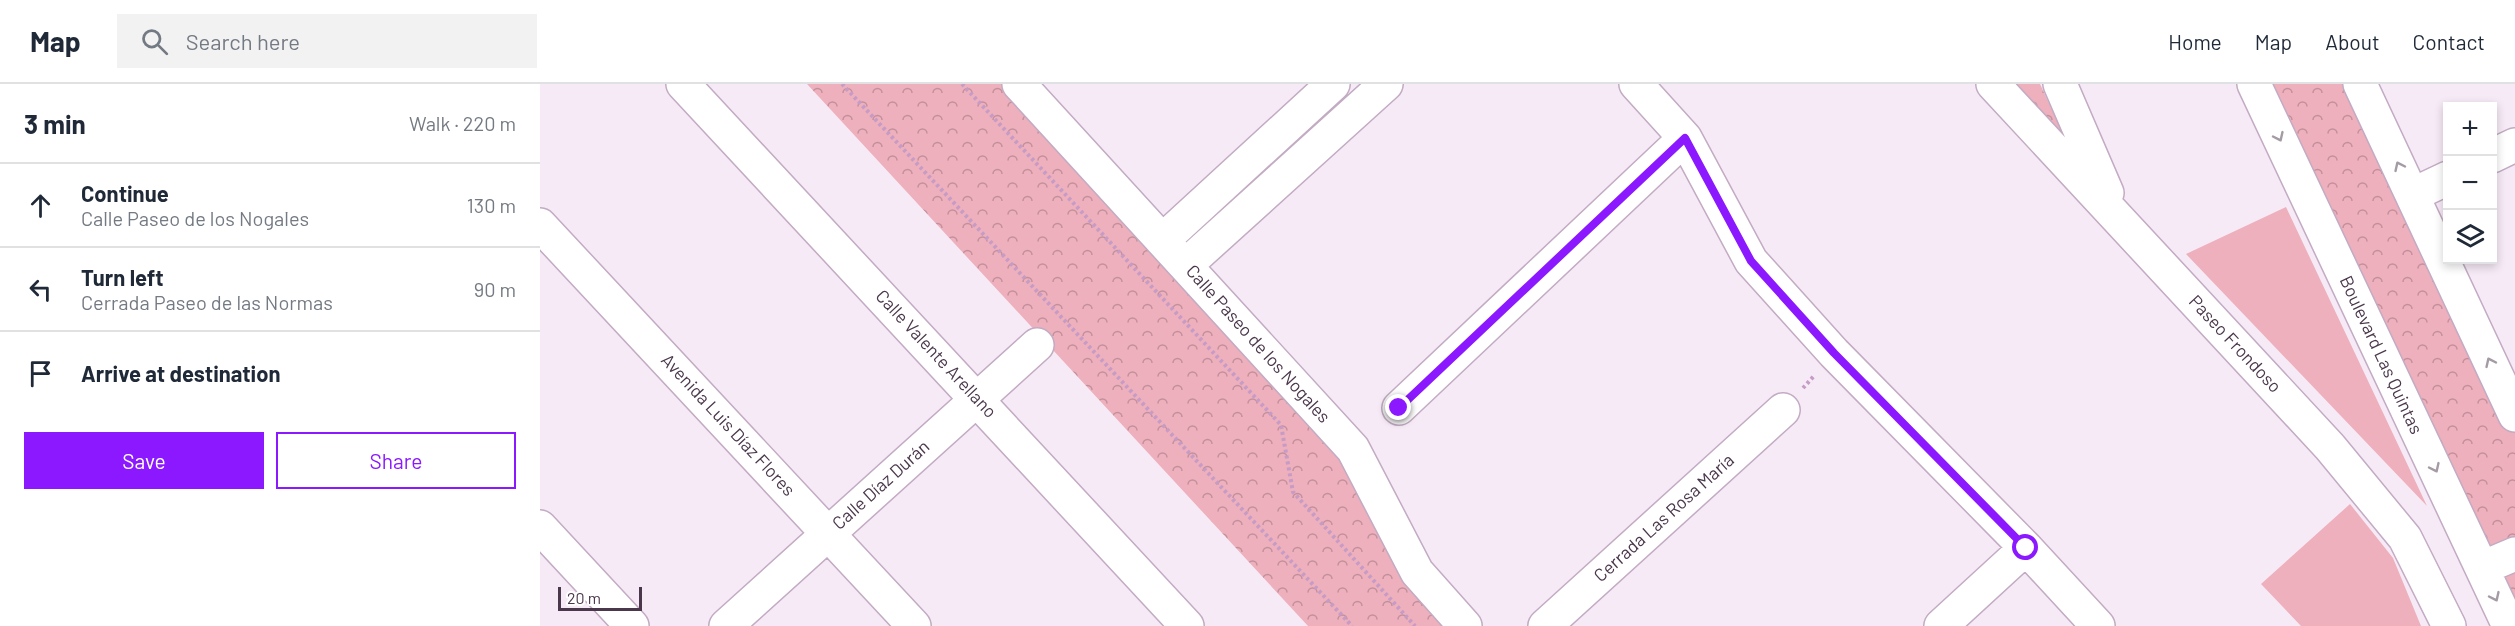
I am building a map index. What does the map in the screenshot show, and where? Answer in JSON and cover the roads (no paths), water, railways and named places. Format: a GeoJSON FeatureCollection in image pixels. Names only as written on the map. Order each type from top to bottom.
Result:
{"type":"FeatureCollection","features":[{"type":"Feature","properties":{"kind":"street","name":"Calle Valente Arellano"},"geometry":{"type":"LineString","coordinates":[[683,84],[1187,626]]}},
{"type":"Feature","properties":{"kind":"street","name":"Calle Paseo de los Nogales"},"geometry":{"type":"LineString","coordinates":[[1019,84],[1353,449],[1417,572],[1465,626]]}},
{"type":"Feature","properties":{"kind":"street"},"geometry":{"type":"LineString","coordinates":[[1186,265],[1386,84]]}},
{"type":"Feature","properties":{"kind":"street"},"geometry":{"type":"LineString","coordinates":[[1636,84],[1685,138],[1751,261],[1834,353],[2026,548],[2098,626]]}},
{"type":"Feature","properties":{"kind":"street","name":"Paseo Frondoso"},"geometry":{"type":"LineString","coordinates":[[1993,84],[2330,447],[2405,538],[2449,626]]}},
{"type":"Feature","properties":{"kind":"street"},"geometry":{"type":"LineString","coordinates":[[2060,84],[2117,216]]}},
{"type":"Feature","properties":{"kind":"street","name":"Boulevard Las Quintas"},"geometry":{"type":"LineString","coordinates":[[2254,84],[2509,626]]}},
{"type":"Feature","properties":{"kind":"street"},"geometry":{"type":"LineString","coordinates":[[2360,84],[2515,415]]}},
{"type":"Feature","properties":{"kind":"street"},"geometry":{"type":"LineString","coordinates":[[1163,240],[1327,86],[1350,117]]}},
{"type":"Feature","properties":{"kind":"street"},"geometry":{"type":"LineString","coordinates":[[1399,408],[1685,138]]}},
{"type":"Feature","properties":{"kind":"street"},"geometry":{"type":"LineString","coordinates":[[2497,154],[2515,145]]}},
{"type":"Feature","properties":{"kind":"street"},"geometry":{"type":"LineString","coordinates":[[2412,195],[2443,180]]}},
{"type":"Feature","properties":{"kind":"street","name":"Avenida Luis Díaz Flores"},"geometry":{"type":"LineString","coordinates":[[540,225],[914,626]]}},
{"type":"Feature","properties":{"kind":"street","name":"Calle Díaz Durán"},"geometry":{"type":"LineString","coordinates":[[726,626],[1036,345]]}},
{"type":"Feature","properties":{"kind":"street","name":"Cerrada Las Rosa María"},"geometry":{"type":"LineString","coordinates":[[1545,626],[1783,410]]}},
{"type":"Feature","properties":{"kind":"street"},"geometry":{"type":"LineString","coordinates":[[540,527],[632,626]]}},
{"type":"Feature","properties":{"kind":"street"},"geometry":{"type":"LineString","coordinates":[[1941,626],[2026,548]]}},
{"type":"Feature","properties":{"kind":"street"},"geometry":{"type":"LineString","coordinates":[[2482,568],[2515,554]]}}]}
